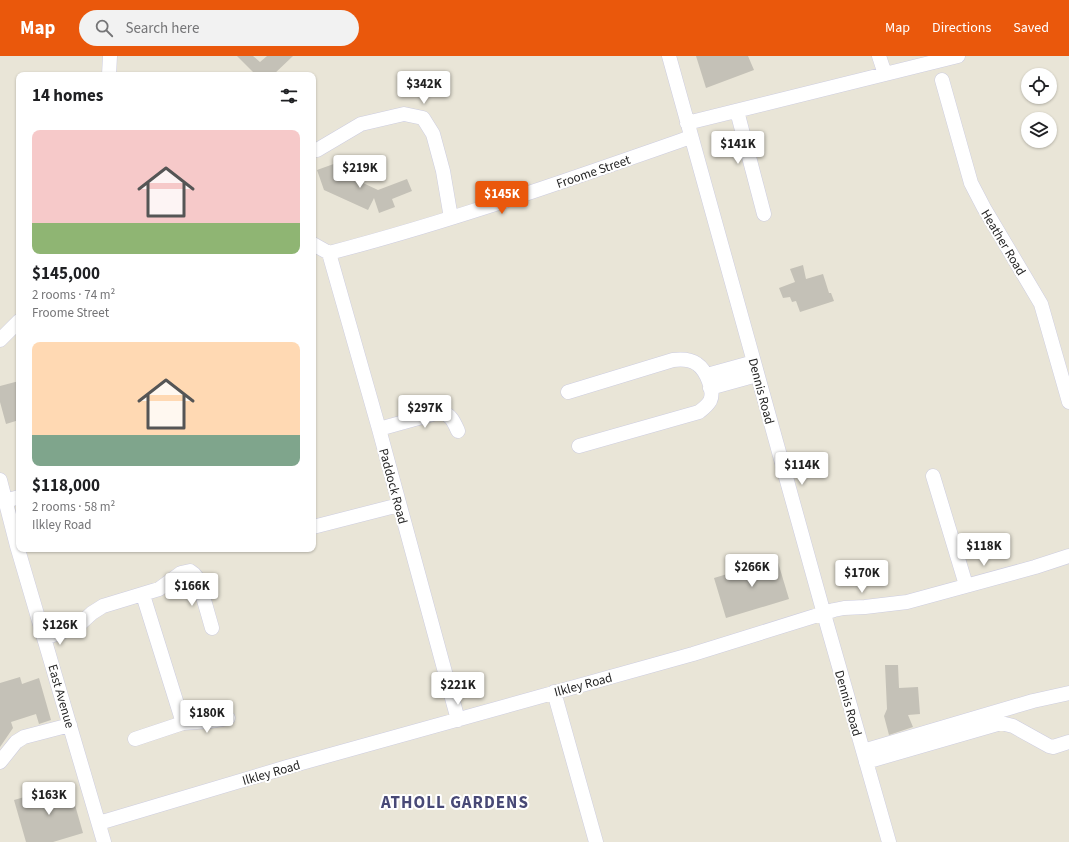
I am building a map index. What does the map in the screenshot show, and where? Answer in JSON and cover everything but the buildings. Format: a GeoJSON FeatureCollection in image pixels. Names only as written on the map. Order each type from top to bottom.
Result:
{"type":"FeatureCollection","features":[{"type":"Feature","properties":{"kind":"street"},"geometry":{"type":"LineString","coordinates":[[109,72],[110,56]]}},
{"type":"Feature","properties":{"kind":"street","name":"Dennis Road"},"geometry":{"type":"LineString","coordinates":[[669,56],[690,137],[889,842]]}},
{"type":"Feature","properties":{"kind":"street"},"geometry":{"type":"LineString","coordinates":[[879,56],[885,74]]}},
{"type":"Feature","properties":{"kind":"street"},"geometry":{"type":"LineString","coordinates":[[687,123],[958,56]]}},
{"type":"Feature","properties":{"kind":"street","name":"Heather Road"},"geometry":{"type":"LineString","coordinates":[[942,80],[971,183],[980,201],[1041,304],[1069,402]]}},
{"type":"Feature","properties":{"kind":"street"},"geometry":{"type":"LineString","coordinates":[[737,110],[764,214]]}},
{"type":"Feature","properties":{"kind":"street"},"geometry":{"type":"LineString","coordinates":[[317,150],[361,124],[404,114],[424,118],[433,134],[451,218]]}},
{"type":"Feature","properties":{"kind":"street","name":"Froome Street"},"geometry":{"type":"LineString","coordinates":[[329,253],[451,218],[558,184],[690,137]]}},
{"type":"Feature","properties":{"kind":"street"},"geometry":{"type":"LineString","coordinates":[[316,246],[329,253]]}},
{"type":"Feature","properties":{"kind":"street","name":"Paddock Road"},"geometry":{"type":"LineString","coordinates":[[329,253],[379,429],[458,720]]}},
{"type":"Feature","properties":{"kind":"street"},"geometry":{"type":"LineString","coordinates":[[0,340],[16,323]]}},
{"type":"Feature","properties":{"kind":"street"},"geometry":{"type":"LineString","coordinates":[[568,392],[673,360],[685,359],[697,363],[703,368],[709,381],[711,399],[706,407],[699,412],[579,446]]}},
{"type":"Feature","properties":{"kind":"street"},"geometry":{"type":"LineString","coordinates":[[709,381],[756,368]]}},
{"type":"Feature","properties":{"kind":"street"},"geometry":{"type":"LineString","coordinates":[[379,429],[440,412],[448,414],[458,431]]}},
{"type":"Feature","properties":{"kind":"street"},"geometry":{"type":"LineString","coordinates":[[933,476],[966,585]]}},
{"type":"Feature","properties":{"kind":"street","name":"East Avenue"},"geometry":{"type":"LineString","coordinates":[[0,480],[16,536]]}},
{"type":"Feature","properties":{"kind":"street"},"geometry":{"type":"LineString","coordinates":[[6,501],[16,498]]}},
{"type":"Feature","properties":{"kind":"street"},"geometry":{"type":"LineString","coordinates":[[316,527],[399,505]]}},
{"type":"Feature","properties":{"kind":"street","name":"East Avenue"},"geometry":{"type":"LineString","coordinates":[[21,552],[104,842]]}},
{"type":"Feature","properties":{"kind":"street","name":"Ilkley Road"},"geometry":{"type":"LineString","coordinates":[[99,823],[287,767],[693,654],[844,608],[907,602],[1035,567],[1069,556]]}},
{"type":"Feature","properties":{"kind":"street"},"geometry":{"type":"LineString","coordinates":[[45,638],[81,623],[103,606],[159,589],[181,574],[190,571],[198,579],[212,628]]}},
{"type":"Feature","properties":{"kind":"street"},"geometry":{"type":"LineString","coordinates":[[143,595],[183,723]]}},
{"type":"Feature","properties":{"kind":"street"},"geometry":{"type":"LineString","coordinates":[[554,692],[596,842]]}},
{"type":"Feature","properties":{"kind":"street"},"geometry":{"type":"LineString","coordinates":[[864,756],[1033,701],[1069,693]]}},
{"type":"Feature","properties":{"kind":"street"},"geometry":{"type":"LineString","coordinates":[[135,738],[183,723],[228,718]]}},
{"type":"Feature","properties":{"kind":"street"},"geometry":{"type":"LineString","coordinates":[[864,756],[1001,723],[1012,726],[1049,746],[1053,747],[1069,742]]}},
{"type":"Feature","properties":{"kind":"street"},"geometry":{"type":"LineString","coordinates":[[0,762],[16,742],[24,737],[70,724]]}},
{"type":"Feature","properties":{"kind":"district","name":"ATHOLL GARDENS"},"geometry":{"type":"Point","coordinates":[455,802]}}]}
